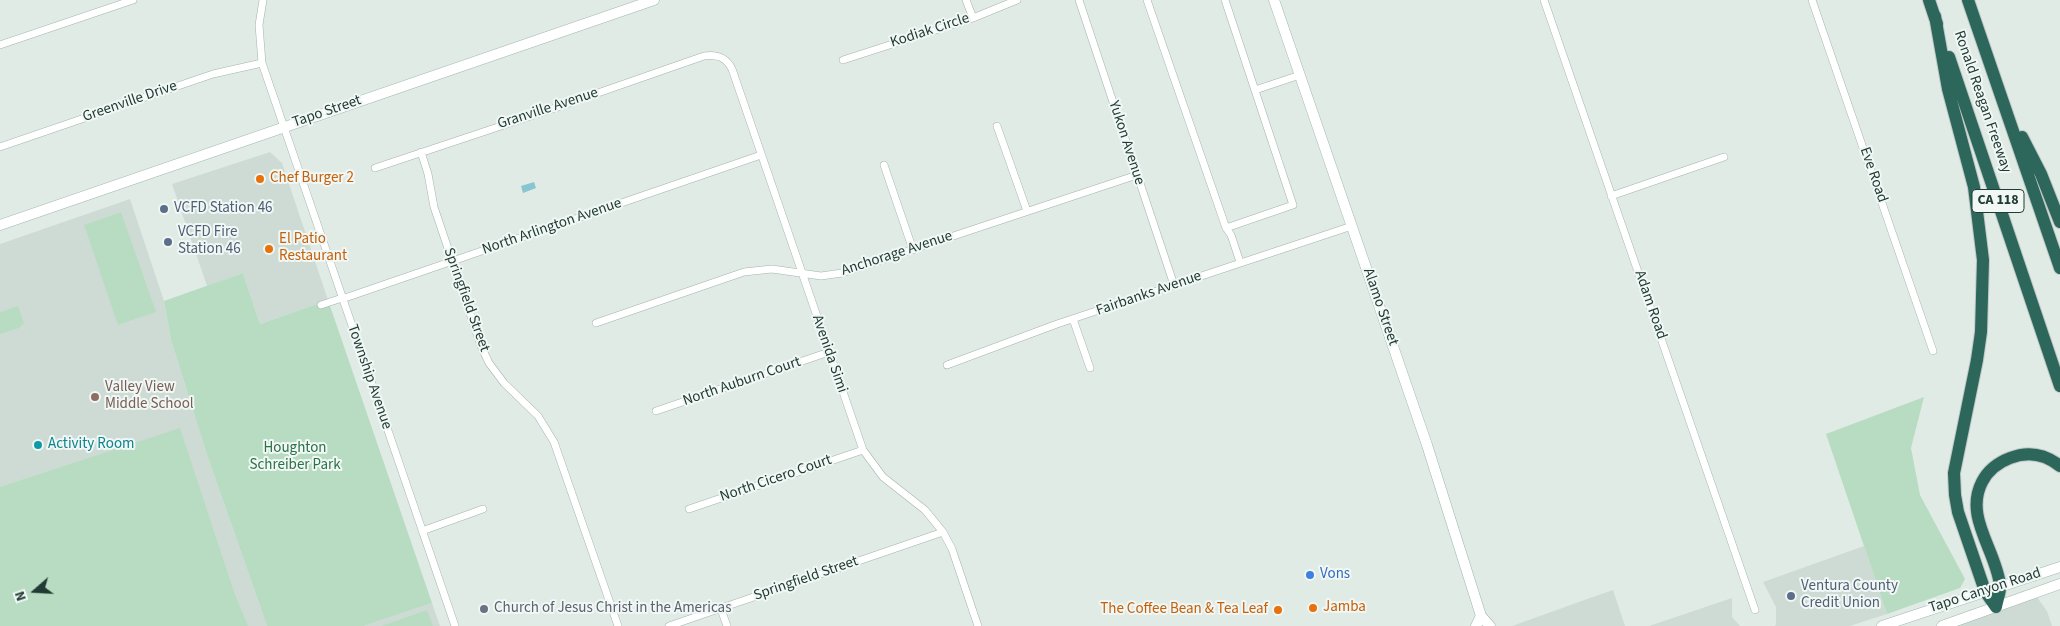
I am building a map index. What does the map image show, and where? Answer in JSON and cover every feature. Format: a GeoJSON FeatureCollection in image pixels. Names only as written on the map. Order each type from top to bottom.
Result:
{"type":"FeatureCollection","features":[{"type":"Feature","properties":{"kind":"highway","name":"Ronald Reagan Freeway"},"geometry":{"type":"LineString","coordinates":[[1929,0],[2060,386]]}},
{"type":"Feature","properties":{"kind":"highway","name":"Ronald Reagan Freeway"},"geometry":{"type":"LineString","coordinates":[[1968,0],[2060,268]]}},
{"type":"Feature","properties":{"kind":"highway"},"geometry":{"type":"LineString","coordinates":[[1935,16],[1948,89],[1974,187],[1983,252],[1984,288],[1981,332],[1954,473],[1955,495],[1958,512],[1985,591],[1996,607]]}},
{"type":"Feature","properties":{"kind":"highway"},"geometry":{"type":"LineString","coordinates":[[2000,95],[2041,174],[2060,222]]}},
{"type":"Feature","properties":{"kind":"highway"},"geometry":{"type":"LineString","coordinates":[[1996,607],[2001,586],[1976,509],[1980,484],[1987,472],[1994,466],[2015,456],[2039,454],[2051,459],[2060,466]]}},
{"type":"Feature","properties":{"kind":"main road","name":"Tapo Street"},"geometry":{"type":"LineString","coordinates":[[0,225],[654,0]]}},
{"type":"Feature","properties":{"kind":"main road","name":"Alamo Street"},"geometry":{"type":"LineString","coordinates":[[1274,0],[1427,445],[1481,616],[1490,626]]}},
{"type":"Feature","properties":{"kind":"main road","name":"Tapo Canyon Road"},"geometry":{"type":"LineString","coordinates":[[1882,626],[2060,566]]}},
{"type":"Feature","properties":{"kind":"main road","name":"Tapo Canyon Road"},"geometry":{"type":"LineString","coordinates":[[1942,626],[2060,584]]}},
{"type":"Feature","properties":{"kind":"main road"},"geometry":{"type":"LineString","coordinates":[[1476,626],[1481,616]]}},
{"type":"Feature","properties":{"kind":"street"},"geometry":{"type":"LineString","coordinates":[[0,45],[133,0]]}},
{"type":"Feature","properties":{"kind":"street","name":"Township Avenue"},"geometry":{"type":"LineString","coordinates":[[263,0],[259,25],[262,63],[454,626]]}},
{"type":"Feature","properties":{"kind":"street"},"geometry":{"type":"LineString","coordinates":[[966,0],[972,18]]}},
{"type":"Feature","properties":{"kind":"street","name":"Kodiak Circle"},"geometry":{"type":"LineString","coordinates":[[843,60],[972,18],[1017,0]]}},
{"type":"Feature","properties":{"kind":"street","name":"Yukon Avenue"},"geometry":{"type":"LineString","coordinates":[[1079,0],[1174,285]]}},
{"type":"Feature","properties":{"kind":"street"},"geometry":{"type":"LineString","coordinates":[[1146,0],[1226,228],[1231,236],[1240,262]]}},
{"type":"Feature","properties":{"kind":"street"},"geometry":{"type":"LineString","coordinates":[[1225,0],[1292,205],[1226,228]]}},
{"type":"Feature","properties":{"kind":"street","name":"Adam Road"},"geometry":{"type":"LineString","coordinates":[[1544,0],[1755,610]]}},
{"type":"Feature","properties":{"kind":"street","name":"Eve Road"},"geometry":{"type":"LineString","coordinates":[[1812,0],[1933,351]]}},
{"type":"Feature","properties":{"kind":"street","name":"Granville Avenue"},"geometry":{"type":"LineString","coordinates":[[374,168],[704,56],[713,54],[722,57]]}},
{"type":"Feature","properties":{"kind":"street","name":"Avenida Simi"},"geometry":{"type":"LineString","coordinates":[[722,57],[732,69],[863,450],[883,477],[925,510],[943,532],[952,550],[978,626]]}},
{"type":"Feature","properties":{"kind":"street","name":"Greenville Drive"},"geometry":{"type":"LineString","coordinates":[[0,147],[213,74],[262,63]]}},
{"type":"Feature","properties":{"kind":"street"},"geometry":{"type":"LineString","coordinates":[[1255,90],[1300,75]]}},
{"type":"Feature","properties":{"kind":"street"},"geometry":{"type":"LineString","coordinates":[[997,126],[1026,211]]}},
{"type":"Feature","properties":{"kind":"street","name":"Springfield Street"},"geometry":{"type":"LineString","coordinates":[[421,152],[428,174],[434,207],[481,346],[489,364],[504,383],[538,416],[554,442],[618,626]]}},
{"type":"Feature","properties":{"kind":"street","name":"North Arlington Avenue"},"geometry":{"type":"LineString","coordinates":[[321,305],[452,262],[761,155]]}},
{"type":"Feature","properties":{"kind":"street"},"geometry":{"type":"LineString","coordinates":[[1611,196],[1724,157]]}},
{"type":"Feature","properties":{"kind":"street"},"geometry":{"type":"LineString","coordinates":[[884,165],[913,250]]}},
{"type":"Feature","properties":{"kind":"street","name":"Anchorage Avenue"},"geometry":{"type":"LineString","coordinates":[[596,323],[744,272],[772,270],[821,276],[842,273],[1137,175]]}},
{"type":"Feature","properties":{"kind":"street","name":"Fairbanks Avenue"},"geometry":{"type":"LineString","coordinates":[[947,365],[1240,262],[1352,226]]}},
{"type":"Feature","properties":{"kind":"street"},"geometry":{"type":"LineString","coordinates":[[1073,320],[1090,368]]}},
{"type":"Feature","properties":{"kind":"street","name":"North Auburn Court"},"geometry":{"type":"LineString","coordinates":[[656,411],[829,352]]}},
{"type":"Feature","properties":{"kind":"street","name":"North Cicero Court"},"geometry":{"type":"LineString","coordinates":[[690,509],[863,450]]}},
{"type":"Feature","properties":{"kind":"street"},"geometry":{"type":"LineString","coordinates":[[422,531],[483,509]]}},
{"type":"Feature","properties":{"kind":"street","name":"Springfield Street"},"geometry":{"type":"LineString","coordinates":[[669,626],[943,532]]}},
{"type":"Feature","properties":{"kind":"street"},"geometry":{"type":"LineString","coordinates":[[721,609],[727,626]]}},
{"type":"Feature","properties":{"kind":"shaded area"},"geometry":{"type":"Polygon","coordinates":[[[270,152],[282,163],[328,300],[260,324],[243,273],[207,286],[172,184],[270,152]]]}},
{"type":"Feature","properties":{"kind":"shaded area","name":"Valley View Middle School"},"geometry":{"type":"Polygon","coordinates":[[[130,199],[164,301],[171,340],[207,455],[267,626],[0,626],[0,244],[130,199]]]}},
{"type":"Feature","properties":{"kind":"shaded area"},"geometry":{"type":"Polygon","coordinates":[[[1864,546],[1887,614],[1850,626],[1774,626],[1776,625],[1776,607],[1763,582],[1864,546]]]}},
{"type":"Feature","properties":{"kind":"shaded area"},"geometry":{"type":"Polygon","coordinates":[[[1613,590],[1625,626],[1512,626],[1590,598],[1613,590]]]}},
{"type":"Feature","properties":{"kind":"shaded area"},"geometry":{"type":"Polygon","coordinates":[[[2037,597],[2047,611],[2052,626],[1951,626],[2037,597]]]}},
{"type":"Feature","properties":{"kind":"shaded area"},"geometry":{"type":"Polygon","coordinates":[[[1732,598],[1732,617],[1740,626],[1649,626],[1732,598]]]}},
{"type":"Feature","properties":{"kind":"shaded area"},"geometry":{"type":"Polygon","coordinates":[[[432,603],[440,626],[364,626],[432,603]]]}},
{"type":"Feature","properties":{"kind":"green space"},"geometry":{"type":"Polygon","coordinates":[[[121,212],[156,312],[118,325],[84,225],[121,212]]]}},
{"type":"Feature","properties":{"kind":"green space","name":"Houghton Schreiber Park"},"geometry":{"type":"Polygon","coordinates":[[[243,273],[260,324],[328,300],[432,603],[364,626],[267,626],[207,455],[171,340],[164,301],[243,273]]]}},
{"type":"Feature","properties":{"kind":"green space"},"geometry":{"type":"Polygon","coordinates":[[[18,306],[24,323],[19,328],[0,334],[0,312],[18,306]]]}},
{"type":"Feature","properties":{"kind":"green space"},"geometry":{"type":"Polygon","coordinates":[[[1924,397],[1911,448],[1920,495],[1965,579],[1960,588],[1887,614],[1826,434],[1924,397]]]}},
{"type":"Feature","properties":{"kind":"green space"},"geometry":{"type":"Polygon","coordinates":[[[180,428],[234,592],[248,626],[0,626],[0,487],[180,428]]]}},
{"type":"Feature","properties":{"kind":"green space"},"geometry":{"type":"Polygon","coordinates":[[[427,610],[433,626],[381,626],[427,610]]]}},
{"type":"Feature","properties":{"kind":"water"},"geometry":{"type":"Polygon","coordinates":[[[534,182],[536,188],[523,193],[521,186],[534,182]]]}},
{"type":"Feature","properties":{"kind":"place","name":"Chef Burger 2"},"geometry":{"type":"Point","coordinates":[260,179]}},
{"type":"Feature","properties":{"kind":"place","name":"VCFD Station 46"},"geometry":{"type":"Point","coordinates":[164,209]}},
{"type":"Feature","properties":{"kind":"place","name":"VCFD Fire Station 46"},"geometry":{"type":"Point","coordinates":[168,242]}},
{"type":"Feature","properties":{"kind":"place","name":"El Patio Restaurant"},"geometry":{"type":"Point","coordinates":[269,249]}},
{"type":"Feature","properties":{"kind":"place","name":"Valley View Middle School"},"geometry":{"type":"Point","coordinates":[95,397]}},
{"type":"Feature","properties":{"kind":"place","name":"Activity Room"},"geometry":{"type":"Point","coordinates":[38,445]}},
{"type":"Feature","properties":{"kind":"place","name":"Vons"},"geometry":{"type":"Point","coordinates":[1310,575]}},
{"type":"Feature","properties":{"kind":"place","name":"Ventura County Credit Union"},"geometry":{"type":"Point","coordinates":[1791,596]}},
{"type":"Feature","properties":{"kind":"place","name":"Jamba"},"geometry":{"type":"Point","coordinates":[1313,608]}},
{"type":"Feature","properties":{"kind":"place","name":"Church of Jesus Christ in the Americas"},"geometry":{"type":"Point","coordinates":[484,609]}},
{"type":"Feature","properties":{"kind":"place","name":"The Coffee Bean & Tea Leaf"},"geometry":{"type":"Point","coordinates":[1278,610]}}]}
